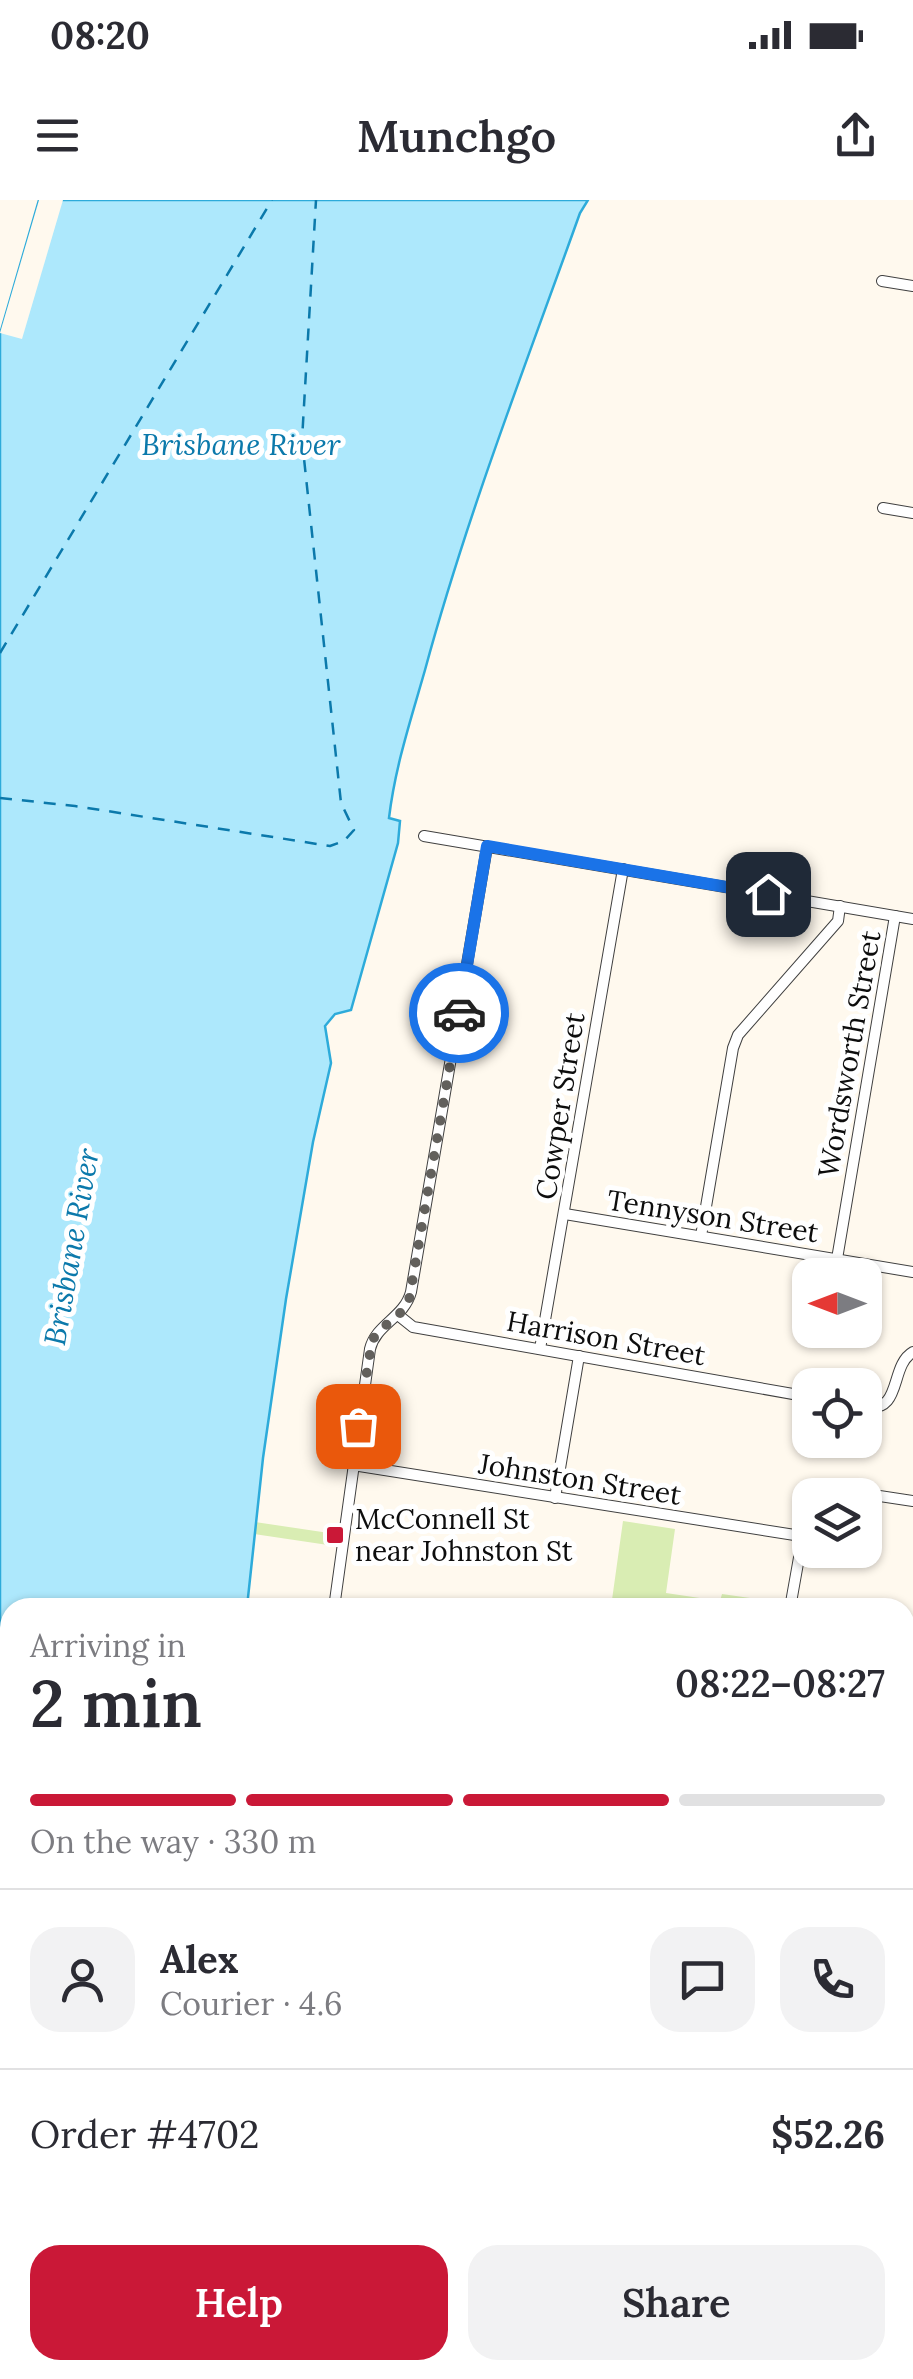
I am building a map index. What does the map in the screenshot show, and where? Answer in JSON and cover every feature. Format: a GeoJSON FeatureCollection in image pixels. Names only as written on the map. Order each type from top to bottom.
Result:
{"type":"FeatureCollection","features":[{"type":"Feature","properties":{"kind":"street"},"geometry":{"type":"LineString","coordinates":[[882,281],[913,286]]}},
{"type":"Feature","properties":{"kind":"street"},"geometry":{"type":"LineString","coordinates":[[883,508],[913,512]]}},
{"type":"Feature","properties":{"kind":"street"},"geometry":{"type":"LineString","coordinates":[[424,836],[913,919]]}},
{"type":"Feature","properties":{"kind":"street"},"geometry":{"type":"LineString","coordinates":[[335,1598],[372,1341],[406,1307],[411,1292],[487,846]]}},
{"type":"Feature","properties":{"kind":"street","name":"Cowper Street"},"geometry":{"type":"LineString","coordinates":[[540,1349],[622,870]]}},
{"type":"Feature","properties":{"kind":"street"},"geometry":{"type":"LineString","coordinates":[[701,1236],[732,1048],[738,1035],[838,921],[840,906]]}},
{"type":"Feature","properties":{"kind":"street","name":"Wordsworth Street"},"geometry":{"type":"LineString","coordinates":[[836,1258],[895,916]]}},
{"type":"Feature","properties":{"kind":"street","name":"Tennyson Street"},"geometry":{"type":"LineString","coordinates":[[565,1214],[830,1258]]}},
{"type":"Feature","properties":{"kind":"street","name":"Tennyson Street"},"geometry":{"type":"LineString","coordinates":[[882,1267],[913,1272]]}},
{"type":"Feature","properties":{"kind":"street","name":"Harrison Street"},"geometry":{"type":"LineString","coordinates":[[398,1315],[412,1327],[792,1394]]}},
{"type":"Feature","properties":{"kind":"street"},"geometry":{"type":"LineString","coordinates":[[882,1406],[893,1394],[903,1360],[913,1352]]}},
{"type":"Feature","properties":{"kind":"street"},"geometry":{"type":"LineString","coordinates":[[554,1498],[579,1356]]}},
{"type":"Feature","properties":{"kind":"street","name":"Johnston Street"},"geometry":{"type":"LineString","coordinates":[[353,1465],[792,1535]]}},
{"type":"Feature","properties":{"kind":"street"},"geometry":{"type":"LineString","coordinates":[[882,1496],[913,1501]]}},
{"type":"Feature","properties":{"kind":"street"},"geometry":{"type":"LineString","coordinates":[[792,1598],[796,1568]]}},
{"type":"Feature","properties":{"kind":"green space"},"geometry":{"type":"Polygon","coordinates":[[[623,1521],[675,1529],[666,1593],[700,1598],[612,1598],[623,1521]]]}},
{"type":"Feature","properties":{"kind":"green space"},"geometry":{"type":"Polygon","coordinates":[[[255,1522],[329,1533],[328,1545],[254,1534],[255,1522]]]}},
{"type":"Feature","properties":{"kind":"water","name":"Brisbane River"},"geometry":{"type":"Polygon","coordinates":[[[39,200],[588,200],[498,440],[442,612],[395,780],[389,818],[400,821],[398,843],[351,1010],[335,1014],[325,1026],[331,1063],[286,1299],[248,1598],[0,1598],[0,334],[39,200]]]}},
{"type":"Feature","properties":{"kind":"pier"},"geometry":{"type":"Polygon","coordinates":[[[39,200],[63,200],[22,339],[0,333],[39,200]]]}},
{"type":"Feature","properties":{"kind":"ferry route"},"geometry":{"type":"LineString","coordinates":[[0,653],[272,200]]}},
{"type":"Feature","properties":{"kind":"ferry route"},"geometry":{"type":"LineString","coordinates":[[0,798],[330,846],[344,841],[354,830],[341,803],[302,440],[316,200]]}},
{"type":"Feature","properties":{"kind":"way so far"},"geometry":{"type":"LineString","coordinates":[[358,1426],[372,1341],[409,1300],[459,1013]]}},
{"type":"Feature","properties":{"kind":"place","name":"McConnell St near Johnston St"},"geometry":{"type":"Point","coordinates":[335,1535]}},
{"type":"Feature","properties":{"kind":"route"},"geometry":{"type":"LineString","coordinates":[[459,1013],[487,846],[768,894]]}}]}
